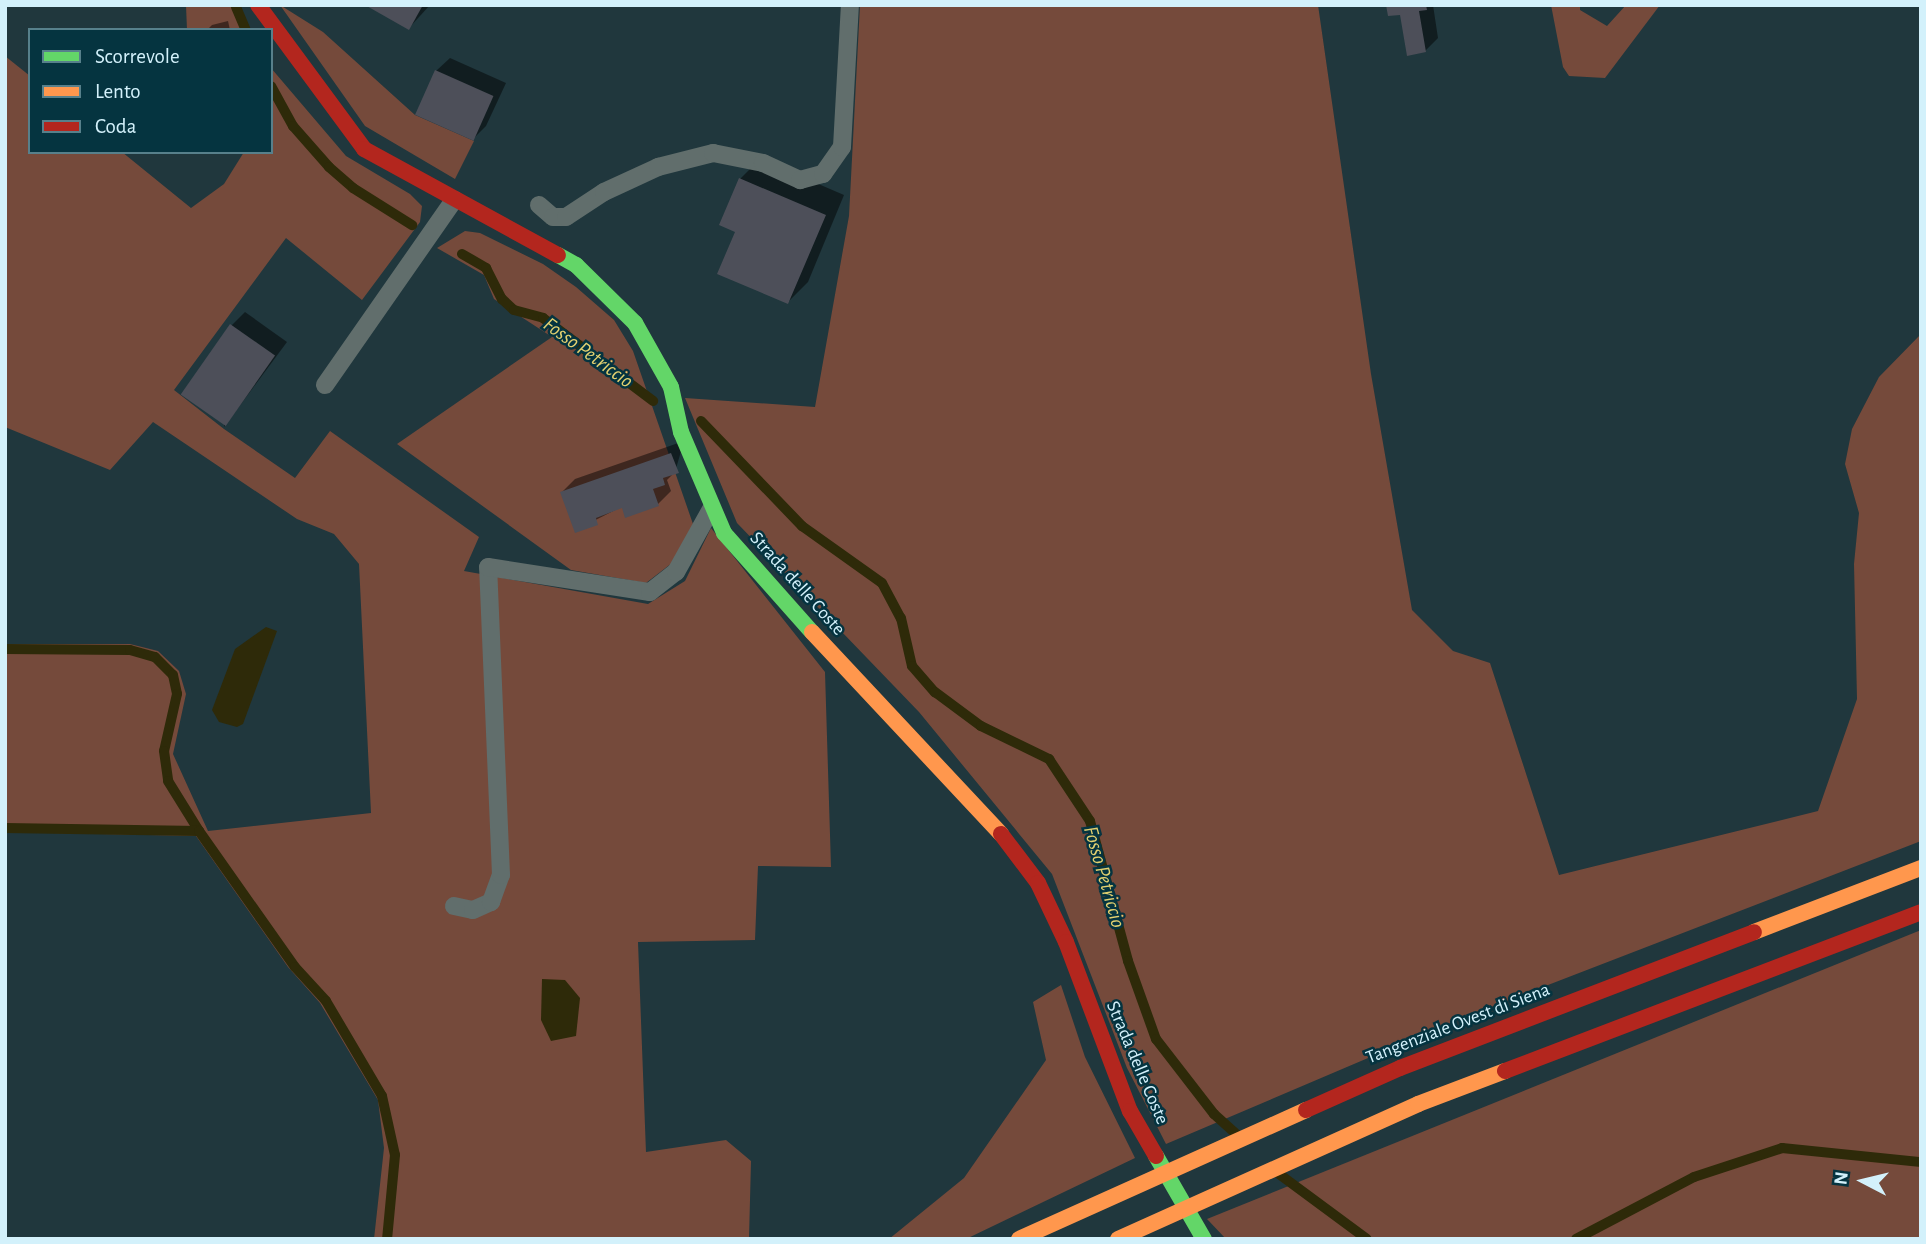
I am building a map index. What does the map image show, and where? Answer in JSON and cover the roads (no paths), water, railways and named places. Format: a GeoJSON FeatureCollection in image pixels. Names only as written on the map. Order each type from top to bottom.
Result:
{"type":"FeatureCollection","features":[{"type":"Feature","properties":{"kind":"main road","name":"Strada delle Coste"},"geometry":{"type":"LineString","coordinates":[[258,5],[364,149],[576,265],[635,323],[671,387],[681,432],[711,509],[749,566],[995,826],[1038,883],[1066,942],[1130,1111],[1204,1239]]}},
{"type":"Feature","properties":{"kind":"main road","name":"Tangenziale Ovest di Siena"},"geometry":{"type":"LineString","coordinates":[[1026,1236],[1400,1068],[1921,868]]}},
{"type":"Feature","properties":{"kind":"main road"},"geometry":{"type":"LineString","coordinates":[[1118,1239],[1418,1104],[1921,912]]}},
{"type":"Feature","properties":{"kind":"lane"},"geometry":{"type":"LineString","coordinates":[[539,205],[552,217],[565,217],[604,192],[658,167],[713,153],[763,163],[800,180],[822,174],[842,147],[850,5]]}},
{"type":"Feature","properties":{"kind":"lane"},"geometry":{"type":"LineString","coordinates":[[325,385],[454,200]]}},
{"type":"Feature","properties":{"kind":"lane"},"geometry":{"type":"LineString","coordinates":[[454,906],[473,910],[491,902],[501,875],[488,567],[650,592],[677,572],[711,509]]}},
{"type":"Feature","properties":{"kind":"waterway","name":"Fosso Petriccio"},"geometry":{"type":"LineString","coordinates":[[236,7],[245,28]]}},
{"type":"Feature","properties":{"kind":"waterway","name":"Fosso Petriccio"},"geometry":{"type":"LineString","coordinates":[[273,90],[293,126],[329,167],[353,188],[412,225]]}},
{"type":"Feature","properties":{"kind":"waterway","name":"Fosso Petriccio"},"geometry":{"type":"LineString","coordinates":[[462,254],[486,268],[502,299],[514,310],[543,318],[653,401]]}},
{"type":"Feature","properties":{"kind":"waterway","name":"Fosso Petriccio"},"geometry":{"type":"LineString","coordinates":[[701,421],[802,526],[882,583],[901,618],[912,666],[935,692],[981,726],[1049,759],[1090,821],[1128,961],[1156,1039],[1214,1114],[1237,1135]]}},
{"type":"Feature","properties":{"kind":"waterway"},"geometry":{"type":"LineString","coordinates":[[5,649],[130,650],[155,657],[173,675],[177,694],[164,751],[168,781],[199,831]]}},
{"type":"Feature","properties":{"kind":"waterway"},"geometry":{"type":"LineString","coordinates":[[5,828],[199,831],[295,967],[326,1001],[382,1096],[395,1155],[387,1239]]}},
{"type":"Feature","properties":{"kind":"waterway"},"geometry":{"type":"LineString","coordinates":[[1576,1239],[1694,1177],[1782,1148],[1921,1162]]}},
{"type":"Feature","properties":{"kind":"waterway","name":"Fosso Petriccio"},"geometry":{"type":"LineString","coordinates":[[1279,1174],[1367,1239]]}}]}
